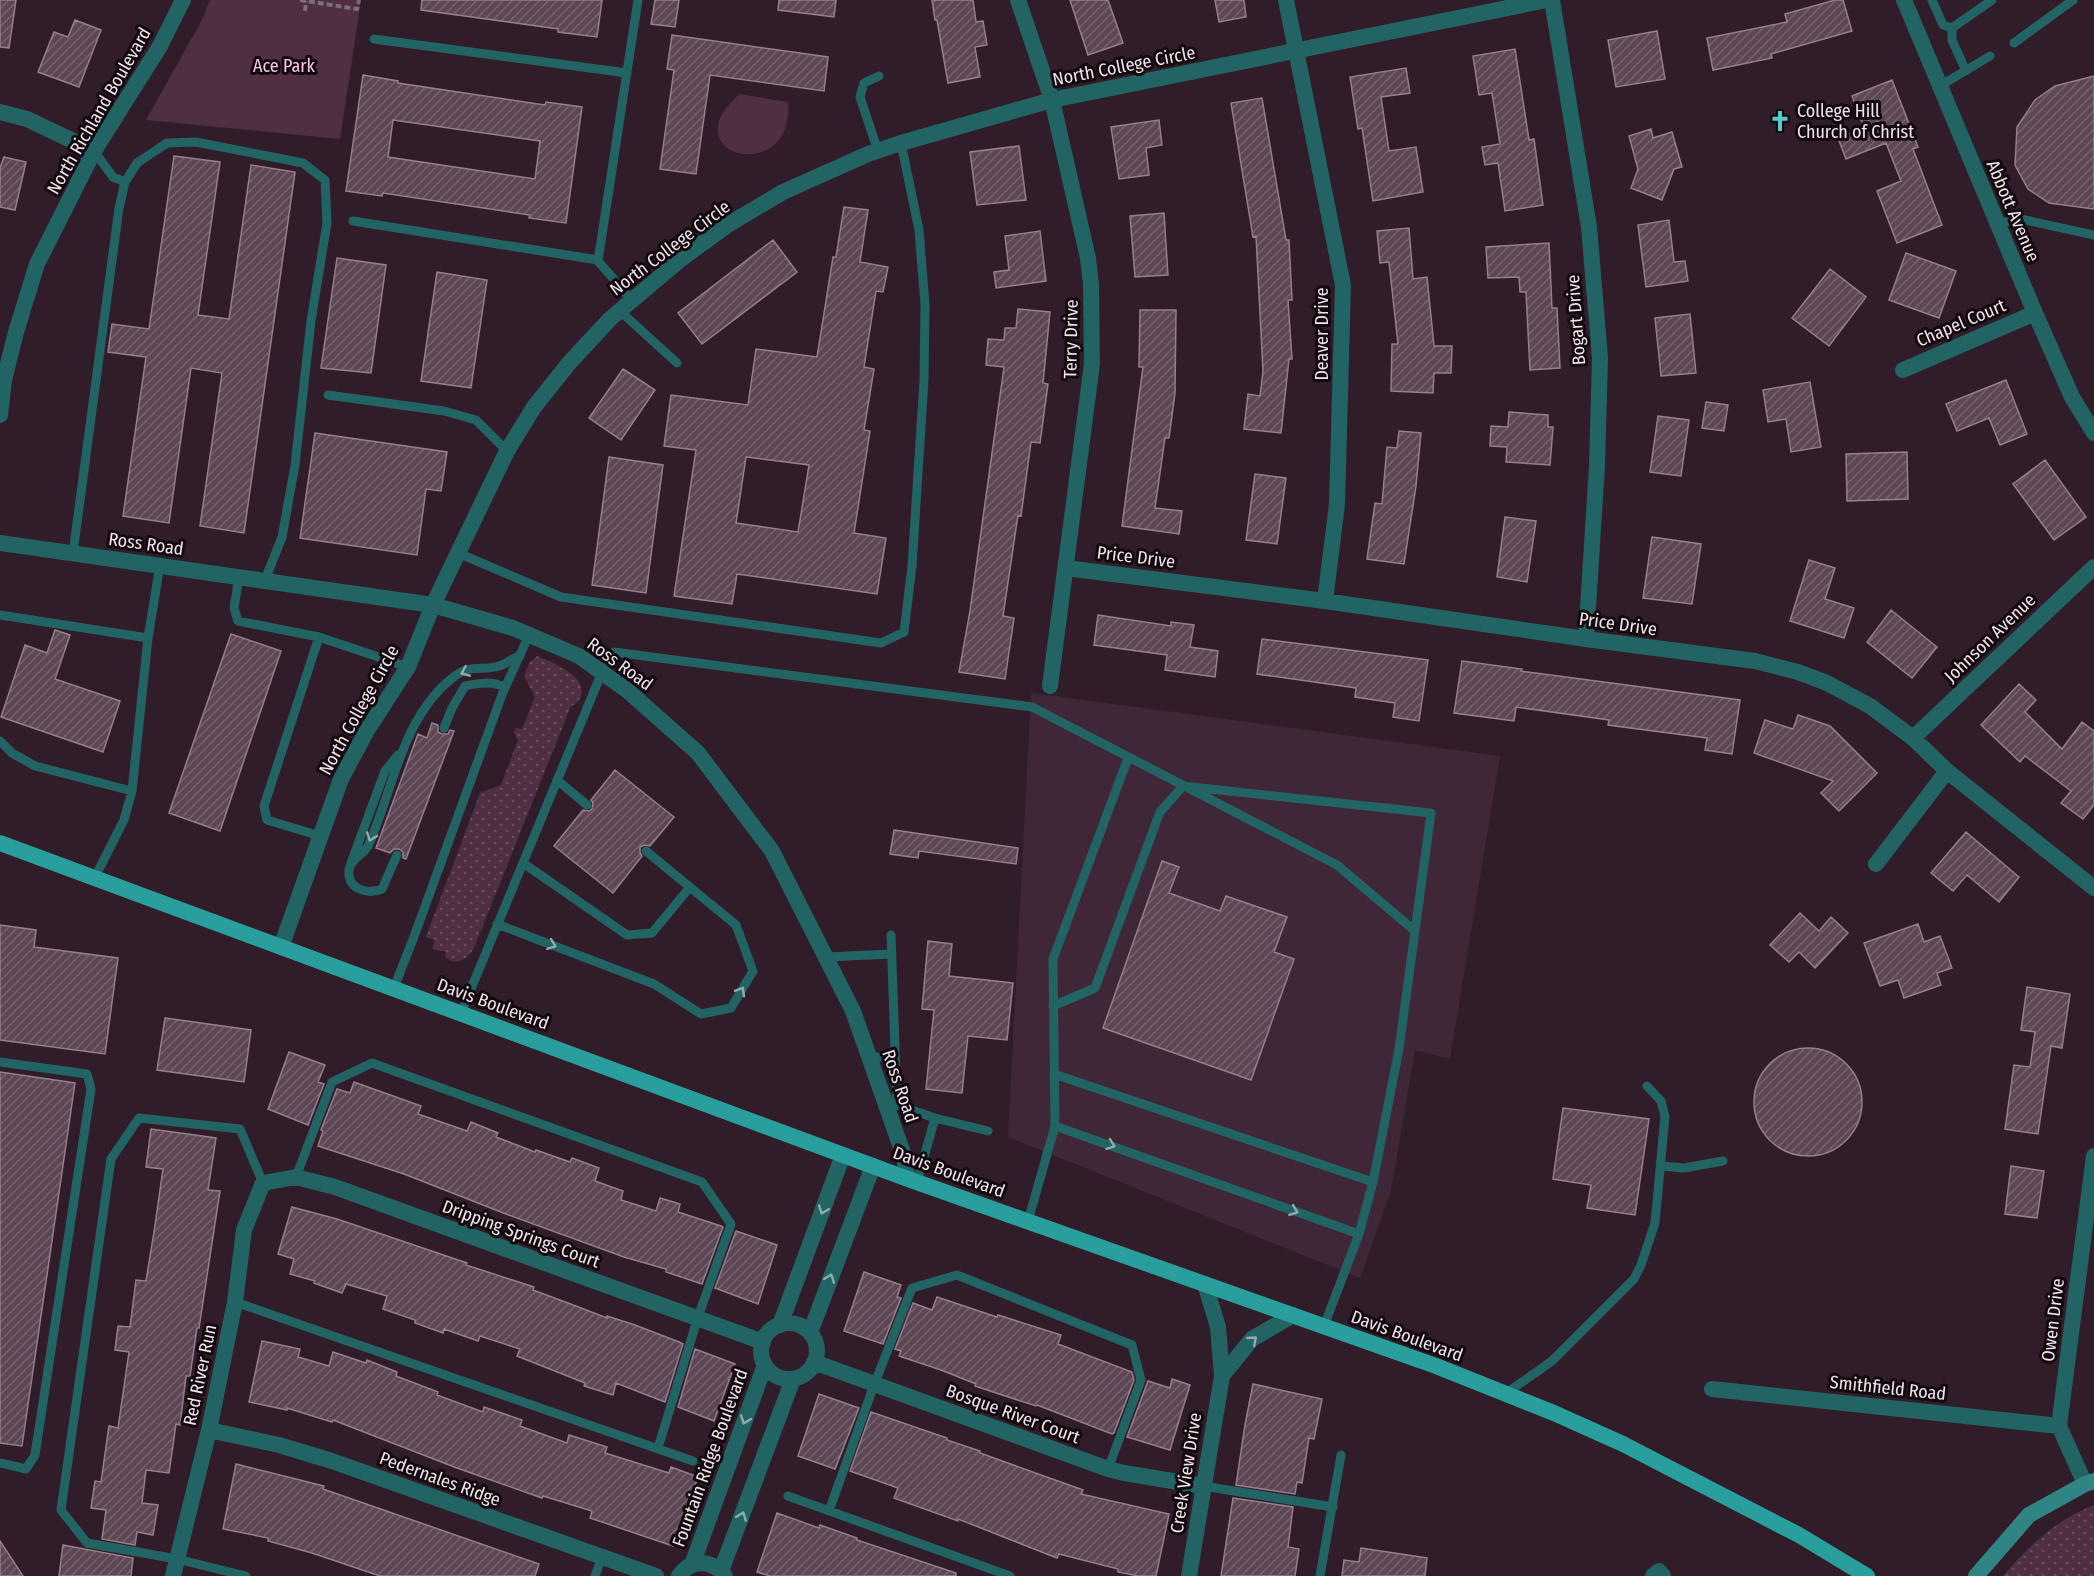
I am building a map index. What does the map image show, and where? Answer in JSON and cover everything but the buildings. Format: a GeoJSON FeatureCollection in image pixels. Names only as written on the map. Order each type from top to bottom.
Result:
{"type":"FeatureCollection","features":[{"type":"Feature","properties":{"kind":"main road","name":"Davis Boulevard"},"geometry":{"type":"LineString","coordinates":[[0,843],[873,1166],[1436,1366],[1623,1444],[1799,1535],[1867,1576]]}},
{"type":"Feature","properties":{"kind":"main road"},"geometry":{"type":"LineString","coordinates":[[1976,1576],[2029,1515],[2089,1483]]}},
{"type":"Feature","properties":{"kind":"street","name":"North Richland Boulevard"},"geometry":{"type":"LineString","coordinates":[[0,415],[2,380],[37,264],[94,151],[160,46],[183,0]]}},
{"type":"Feature","properties":{"kind":"street","name":"Terry Drive"},"geometry":{"type":"LineString","coordinates":[[1018,0],[1052,100],[1088,258],[1091,284],[1092,364],[1050,686]]}},
{"type":"Feature","properties":{"kind":"street","name":"Deaver Drive"},"geometry":{"type":"LineString","coordinates":[[1286,0],[1343,285],[1337,504],[1325,601]]}},
{"type":"Feature","properties":{"kind":"street","name":"North College Circle"},"geometry":{"type":"LineString","coordinates":[[281,947],[341,779],[366,732],[408,667],[433,605],[507,451],[534,407],[609,319],[681,259],[729,224],[783,192],[901,143],[1052,100],[1547,0]]}},
{"type":"Feature","properties":{"kind":"street","name":"Bogart Drive"},"geometry":{"type":"LineString","coordinates":[[1552,0],[1589,227],[1600,358],[1598,466],[1586,639]]}},
{"type":"Feature","properties":{"kind":"street","name":"Abbott Avenue"},"geometry":{"type":"LineString","coordinates":[[1904,0],[2035,313],[2072,397],[2094,433]]}},
{"type":"Feature","properties":{"kind":"street"},"geometry":{"type":"LineString","coordinates":[[0,112],[27,119],[94,151]]}},
{"type":"Feature","properties":{"kind":"street","name":"Chapel Court"},"geometry":{"type":"LineString","coordinates":[[1903,370],[2035,313]]}},
{"type":"Feature","properties":{"kind":"street","name":"Ross Road"},"geometry":{"type":"LineString","coordinates":[[0,543],[433,605],[472,615],[530,635],[579,656],[628,690],[698,753],[772,851],[853,1011],[913,1180]]}},
{"type":"Feature","properties":{"kind":"street","name":"Johnson Avenue"},"geometry":{"type":"LineString","coordinates":[[1913,738],[2094,567]]}},
{"type":"Feature","properties":{"kind":"street","name":"Price Drive"},"geometry":{"type":"LineString","coordinates":[[1066,568],[1325,601],[1755,661],[1798,672],[1827,683],[1870,706],[1913,738],[1947,771],[2094,888]]}},
{"type":"Feature","properties":{"kind":"street"},"geometry":{"type":"LineString","coordinates":[[1876,864],[1947,771]]}},
{"type":"Feature","properties":{"kind":"street"},"geometry":{"type":"LineString","coordinates":[[780,1325],[843,1155]]}},
{"type":"Feature","properties":{"kind":"street","name":"Owen Drive"},"geometry":{"type":"LineString","coordinates":[[2059,1426],[2094,1156]]}},
{"type":"Feature","properties":{"kind":"street"},"geometry":{"type":"LineString","coordinates":[[810,1333],[873,1166]]}},
{"type":"Feature","properties":{"kind":"street","name":"Dripping Springs Court"},"geometry":{"type":"LineString","coordinates":[[263,1183],[296,1177],[335,1187],[484,1243],[698,1317],[763,1342]]}},
{"type":"Feature","properties":{"kind":"street","name":"Red River Run"},"geometry":{"type":"LineString","coordinates":[[173,1576],[208,1430],[234,1302],[244,1230],[263,1183]]}},
{"type":"Feature","properties":{"kind":"street","name":"Creek View Drive"},"geometry":{"type":"LineString","coordinates":[[1189,1576],[1222,1376],[1218,1327],[1205,1284]]}},
{"type":"Feature","properties":{"kind":"street","name":"Creek View Drive"},"geometry":{"type":"LineString","coordinates":[[1222,1376],[1252,1339],[1293,1315]]}},
{"type":"Feature","properties":{"kind":"street"},"geometry":{"type":"LineString","coordinates":[[763,1342],[770,1331],[787,1323],[799,1326],[810,1333],[816,1344],[814,1362],[806,1373],[793,1379]]}},
{"type":"Feature","properties":{"kind":"street","name":"Fountain Ridge Boulevard"},"geometry":{"type":"LineString","coordinates":[[679,1576],[686,1568],[704,1563],[723,1573],[793,1379],[777,1376],[765,1365],[761,1354],[763,1342]]}},
{"type":"Feature","properties":{"kind":"street","name":"Bosque River Court"},"geometry":{"type":"LineString","coordinates":[[814,1362],[1108,1469],[1203,1486]]}},
{"type":"Feature","properties":{"kind":"street","name":"Fountain Ridge Boulevard"},"geometry":{"type":"LineString","coordinates":[[692,1565],[765,1365]]}},
{"type":"Feature","properties":{"kind":"street","name":"Smithfield Road"},"geometry":{"type":"LineString","coordinates":[[1712,1389],[2059,1426]]}},
{"type":"Feature","properties":{"kind":"street"},"geometry":{"type":"LineString","coordinates":[[2059,1426],[2089,1483]]}},
{"type":"Feature","properties":{"kind":"street","name":"Pedernales Ridge"},"geometry":{"type":"LineString","coordinates":[[208,1430],[279,1445],[332,1461],[656,1576]]}},
{"type":"Feature","properties":{"kind":"lane"},"geometry":{"type":"LineString","coordinates":[[638,0],[598,260],[626,305],[677,363]]}},
{"type":"Feature","properties":{"kind":"lane"},"geometry":{"type":"LineString","coordinates":[[1932,0],[1943,25],[1952,28]]}},
{"type":"Feature","properties":{"kind":"lane"},"geometry":{"type":"LineString","coordinates":[[1952,28],[1992,0]]}},
{"type":"Feature","properties":{"kind":"lane"},"geometry":{"type":"LineString","coordinates":[[2014,43],[2073,0]]}},
{"type":"Feature","properties":{"kind":"lane"},"geometry":{"type":"LineString","coordinates":[[1952,28],[1952,40],[1966,70]]}},
{"type":"Feature","properties":{"kind":"lane"},"geometry":{"type":"LineString","coordinates":[[374,39],[627,73]]}},
{"type":"Feature","properties":{"kind":"lane"},"geometry":{"type":"LineString","coordinates":[[1940,86],[1990,56]]}},
{"type":"Feature","properties":{"kind":"lane"},"geometry":{"type":"LineString","coordinates":[[878,151],[860,97],[864,83],[879,76]]}},
{"type":"Feature","properties":{"kind":"lane"},"geometry":{"type":"LineString","coordinates":[[73,553],[119,208],[125,182],[137,163],[167,143],[196,142],[303,163],[325,180],[327,223],[311,321],[295,465],[282,537],[265,580]]}},
{"type":"Feature","properties":{"kind":"lane"},"geometry":{"type":"LineString","coordinates":[[458,553],[561,597],[881,643],[904,632],[912,566],[924,380],[925,305],[919,230],[901,143]]}},
{"type":"Feature","properties":{"kind":"lane"},"geometry":{"type":"LineString","coordinates":[[94,151],[113,177],[125,182]]}},
{"type":"Feature","properties":{"kind":"lane"},"geometry":{"type":"LineString","coordinates":[[1998,225],[2016,218],[2094,235]]}},
{"type":"Feature","properties":{"kind":"lane"},"geometry":{"type":"LineString","coordinates":[[353,221],[598,260]]}},
{"type":"Feature","properties":{"kind":"lane"},"geometry":{"type":"LineString","coordinates":[[328,395],[444,411],[476,420],[507,451]]}},
{"type":"Feature","properties":{"kind":"lane"},"geometry":{"type":"LineString","coordinates":[[95,877],[124,820],[132,791],[148,638],[160,565]]}},
{"type":"Feature","properties":{"kind":"lane"},"geometry":{"type":"LineString","coordinates":[[239,577],[234,608],[238,621],[319,637],[408,667]]}},
{"type":"Feature","properties":{"kind":"lane"},"geometry":{"type":"LineString","coordinates":[[0,615],[148,638]]}},
{"type":"Feature","properties":{"kind":"lane"},"geometry":{"type":"LineString","coordinates":[[394,988],[505,687],[530,635]]}},
{"type":"Feature","properties":{"kind":"lane"},"geometry":{"type":"LineString","coordinates":[[319,637],[264,806],[267,820],[320,836]]}},
{"type":"Feature","properties":{"kind":"lane"},"geometry":{"type":"LineString","coordinates":[[461,1013],[602,672],[614,651],[1032,707],[1337,865],[1415,931]]}},
{"type":"Feature","properties":{"kind":"lane"},"geometry":{"type":"LineString","coordinates":[[397,855],[382,889],[362,890],[354,885],[349,875],[351,864],[367,848],[401,751],[412,730],[430,702],[452,678],[470,669],[499,666],[519,656]]}},
{"type":"Feature","properties":{"kind":"lane"},"geometry":{"type":"LineString","coordinates":[[444,728],[465,686],[488,682],[505,687]]}},
{"type":"Feature","properties":{"kind":"lane"},"geometry":{"type":"LineString","coordinates":[[0,741],[12,753],[35,766],[132,791]]}},
{"type":"Feature","properties":{"kind":"lane"},"geometry":{"type":"LineString","coordinates":[[1028,1221],[1055,1126],[1053,959],[1128,758]]}},
{"type":"Feature","properties":{"kind":"lane"},"geometry":{"type":"LineString","coordinates":[[557,780],[587,805]]}},
{"type":"Feature","properties":{"kind":"lane"},"geometry":{"type":"LineString","coordinates":[[1183,786],[1431,813],[1399,1049],[1372,1182],[1359,1234],[1324,1326]]}},
{"type":"Feature","properties":{"kind":"lane"},"geometry":{"type":"LineString","coordinates":[[1053,1006],[1095,988],[1160,813],[1183,786]]}},
{"type":"Feature","properties":{"kind":"lane"},"geometry":{"type":"LineString","coordinates":[[497,924],[654,984],[701,1014],[731,1008],[753,971],[736,925],[646,851]]}},
{"type":"Feature","properties":{"kind":"lane"},"geometry":{"type":"LineString","coordinates":[[523,863],[627,935],[652,933],[690,887]]}},
{"type":"Feature","properties":{"kind":"lane"},"geometry":{"type":"LineString","coordinates":[[891,935],[897,1105],[935,1118],[988,1131]]}},
{"type":"Feature","properties":{"kind":"lane"},"geometry":{"type":"LineString","coordinates":[[826,957],[892,954]]}},
{"type":"Feature","properties":{"kind":"lane"},"geometry":{"type":"LineString","coordinates":[[869,1057],[895,1057]]}},
{"type":"Feature","properties":{"kind":"lane"},"geometry":{"type":"LineString","coordinates":[[0,1062],[87,1074],[91,1089],[35,1455],[26,1470],[0,1463]]}},
{"type":"Feature","properties":{"kind":"lane"},"geometry":{"type":"LineString","coordinates":[[296,1177],[332,1082],[372,1063],[702,1182],[731,1224],[698,1317],[658,1448]]}},
{"type":"Feature","properties":{"kind":"lane"},"geometry":{"type":"LineString","coordinates":[[1054,1074],[1372,1182]]}},
{"type":"Feature","properties":{"kind":"lane"},"geometry":{"type":"LineString","coordinates":[[1505,1394],[1552,1361],[1634,1279],[1641,1265],[1655,1223],[1665,1116],[1660,1101],[1647,1086]]}},
{"type":"Feature","properties":{"kind":"lane"},"geometry":{"type":"LineString","coordinates":[[913,1180],[935,1118]]}},
{"type":"Feature","properties":{"kind":"lane"},"geometry":{"type":"LineString","coordinates":[[246,1576],[177,1559],[87,1543],[61,1510],[111,1158],[139,1119],[240,1129],[263,1183]]}},
{"type":"Feature","properties":{"kind":"lane"},"geometry":{"type":"LineString","coordinates":[[1055,1126],[1359,1234]]}},
{"type":"Feature","properties":{"kind":"lane"},"geometry":{"type":"LineString","coordinates":[[1661,1166],[1684,1168],[1723,1161]]}},
{"type":"Feature","properties":{"kind":"lane"},"geometry":{"type":"LineString","coordinates":[[829,1511],[912,1288],[957,1275],[1132,1345],[1141,1380],[1108,1469]]}},
{"type":"Feature","properties":{"kind":"lane"},"geometry":{"type":"LineString","coordinates":[[234,1302],[693,1461]]}},
{"type":"Feature","properties":{"kind":"lane"},"geometry":{"type":"LineString","coordinates":[[1320,1576],[1341,1455]]}},
{"type":"Feature","properties":{"kind":"lane"},"geometry":{"type":"LineString","coordinates":[[1203,1486],[1332,1507]]}},
{"type":"Feature","properties":{"kind":"lane"},"geometry":{"type":"LineString","coordinates":[[788,1496],[1010,1576]]}},
{"type":"Feature","properties":{"kind":"lane"},"geometry":{"type":"LineString","coordinates":[[595,1576],[602,1557]]}},
{"type":"Feature","properties":{"kind":"path"},"geometry":{"type":"LineString","coordinates":[[300,0],[335,3],[357,9],[359,0]]}},
{"type":"Feature","properties":{"kind":"path"},"geometry":{"type":"LineString","coordinates":[[304,11],[306,1]]}},
{"type":"Feature","properties":{"kind":"shaded area"},"geometry":{"type":"Polygon","coordinates":[[[1031,693],[1500,756],[1450,1059],[1415,1050],[1391,1191],[1360,1278],[1008,1137],[1031,693]]]}},
{"type":"Feature","properties":{"kind":"green space","name":"Ace Park"},"geometry":{"type":"Polygon","coordinates":[[[210,0],[361,0],[340,139],[146,120],[202,20],[210,0]]]}},
{"type":"Feature","properties":{"kind":"green space"},"geometry":{"type":"Polygon","coordinates":[[[740,94],[788,102],[785,129],[773,146],[756,154],[739,153],[725,146],[718,133],[722,115],[740,94]]]}},
{"type":"Feature","properties":{"kind":"green space"},"geometry":{"type":"Polygon","coordinates":[[[537,656],[559,666],[573,676],[579,682],[581,696],[571,706],[474,948],[461,960],[449,960],[445,957],[446,952],[432,949],[435,940],[426,937],[480,793],[501,785],[518,740],[514,733],[516,728],[522,729],[535,697],[524,676],[529,663],[537,656]]]}},
{"type":"Feature","properties":{"kind":"green space"},"geometry":{"type":"Polygon","coordinates":[[[2094,1505],[2094,1576],[2003,1576],[2044,1534],[2067,1518],[2094,1505]]]}},
{"type":"Feature","properties":{"kind":"place","name":"College Hill Church of Christ"},"geometry":{"type":"Point","coordinates":[1780,121]}}]}
